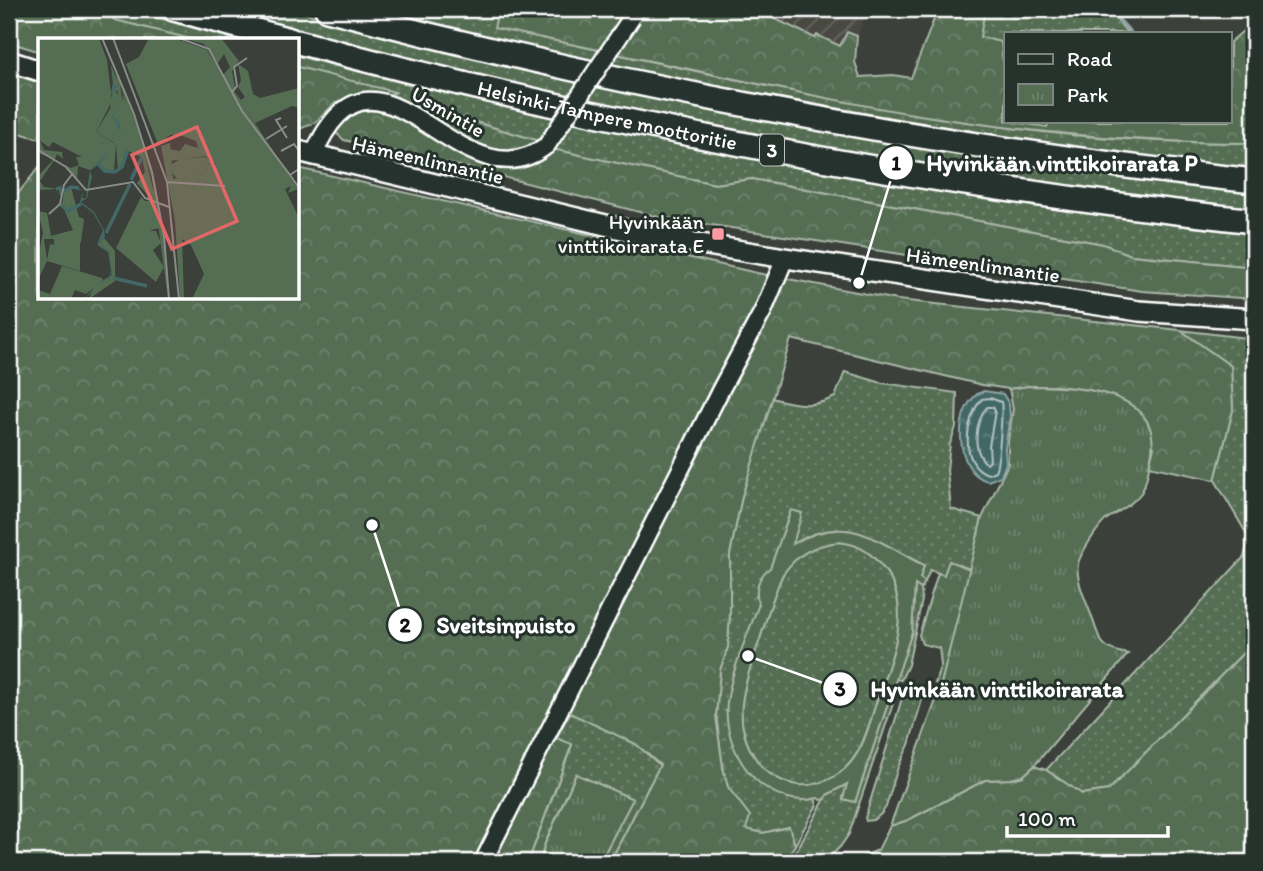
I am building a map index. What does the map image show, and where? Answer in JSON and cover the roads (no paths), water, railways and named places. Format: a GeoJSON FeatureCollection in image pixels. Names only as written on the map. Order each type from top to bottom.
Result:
{"type":"FeatureCollection","features":[{"type":"Feature","properties":{"kind":"highway"},"geometry":{"type":"LineString","coordinates":[[174,9],[283,38]]}},
{"type":"Feature","properties":{"kind":"highway","name":"Helsinki-Tampere moottoritie"},"geometry":{"type":"LineString","coordinates":[[327,9],[509,55],[766,109],[978,144],[1254,181]]}},
{"type":"Feature","properties":{"kind":"highway","name":"Helsinki-Tampere moottoritie"},"geometry":{"type":"LineString","coordinates":[[299,42],[382,65],[594,114],[766,149],[984,187],[1254,221]]}},
{"type":"Feature","properties":{"kind":"main road"},"geometry":{"type":"LineString","coordinates":[[9,61],[38,70]]}},
{"type":"Feature","properties":{"kind":"main road","name":"Hämeenlinnantie"},"geometry":{"type":"LineString","coordinates":[[305,153],[647,235],[1139,311],[1254,319]]}},
{"type":"Feature","properties":{"kind":"street","name":"Usmintie"},"geometry":{"type":"LineString","coordinates":[[305,153],[340,111],[360,102],[396,106],[464,148],[491,159],[514,161],[539,152],[547,145],[635,13]]}},
{"type":"Feature","properties":{"kind":"street"},"geometry":{"type":"LineString","coordinates":[[483,862],[763,311],[785,258]]}},
{"type":"Feature","properties":{"kind":"water"},"geometry":{"type":"Polygon","coordinates":[[[984,391],[1003,394],[1009,404],[1010,416],[1005,448],[1006,463],[1001,476],[988,481],[976,475],[968,465],[961,437],[966,408],[974,397],[984,391]]]}},
{"type":"Feature","properties":{"kind":"waterway"},"geometry":{"type":"LineString","coordinates":[[1109,9],[1130,32]]}},
{"type":"Feature","properties":{"kind":"place","name":"Hyvinkään vinttikoirarata E"},"geometry":{"type":"Point","coordinates":[718,234]}},
{"type":"Feature","properties":{"kind":"place","name":"Hyvinkään vinttikoirarata P"},"geometry":{"type":"Point","coordinates":[859,283]}},
{"type":"Feature","properties":{"kind":"place","name":"Sveitsinpuisto"},"geometry":{"type":"Point","coordinates":[372,525]}},
{"type":"Feature","properties":{"kind":"place","name":"Hyvinkään vinttikoirarata"},"geometry":{"type":"Point","coordinates":[748,656]}}]}
